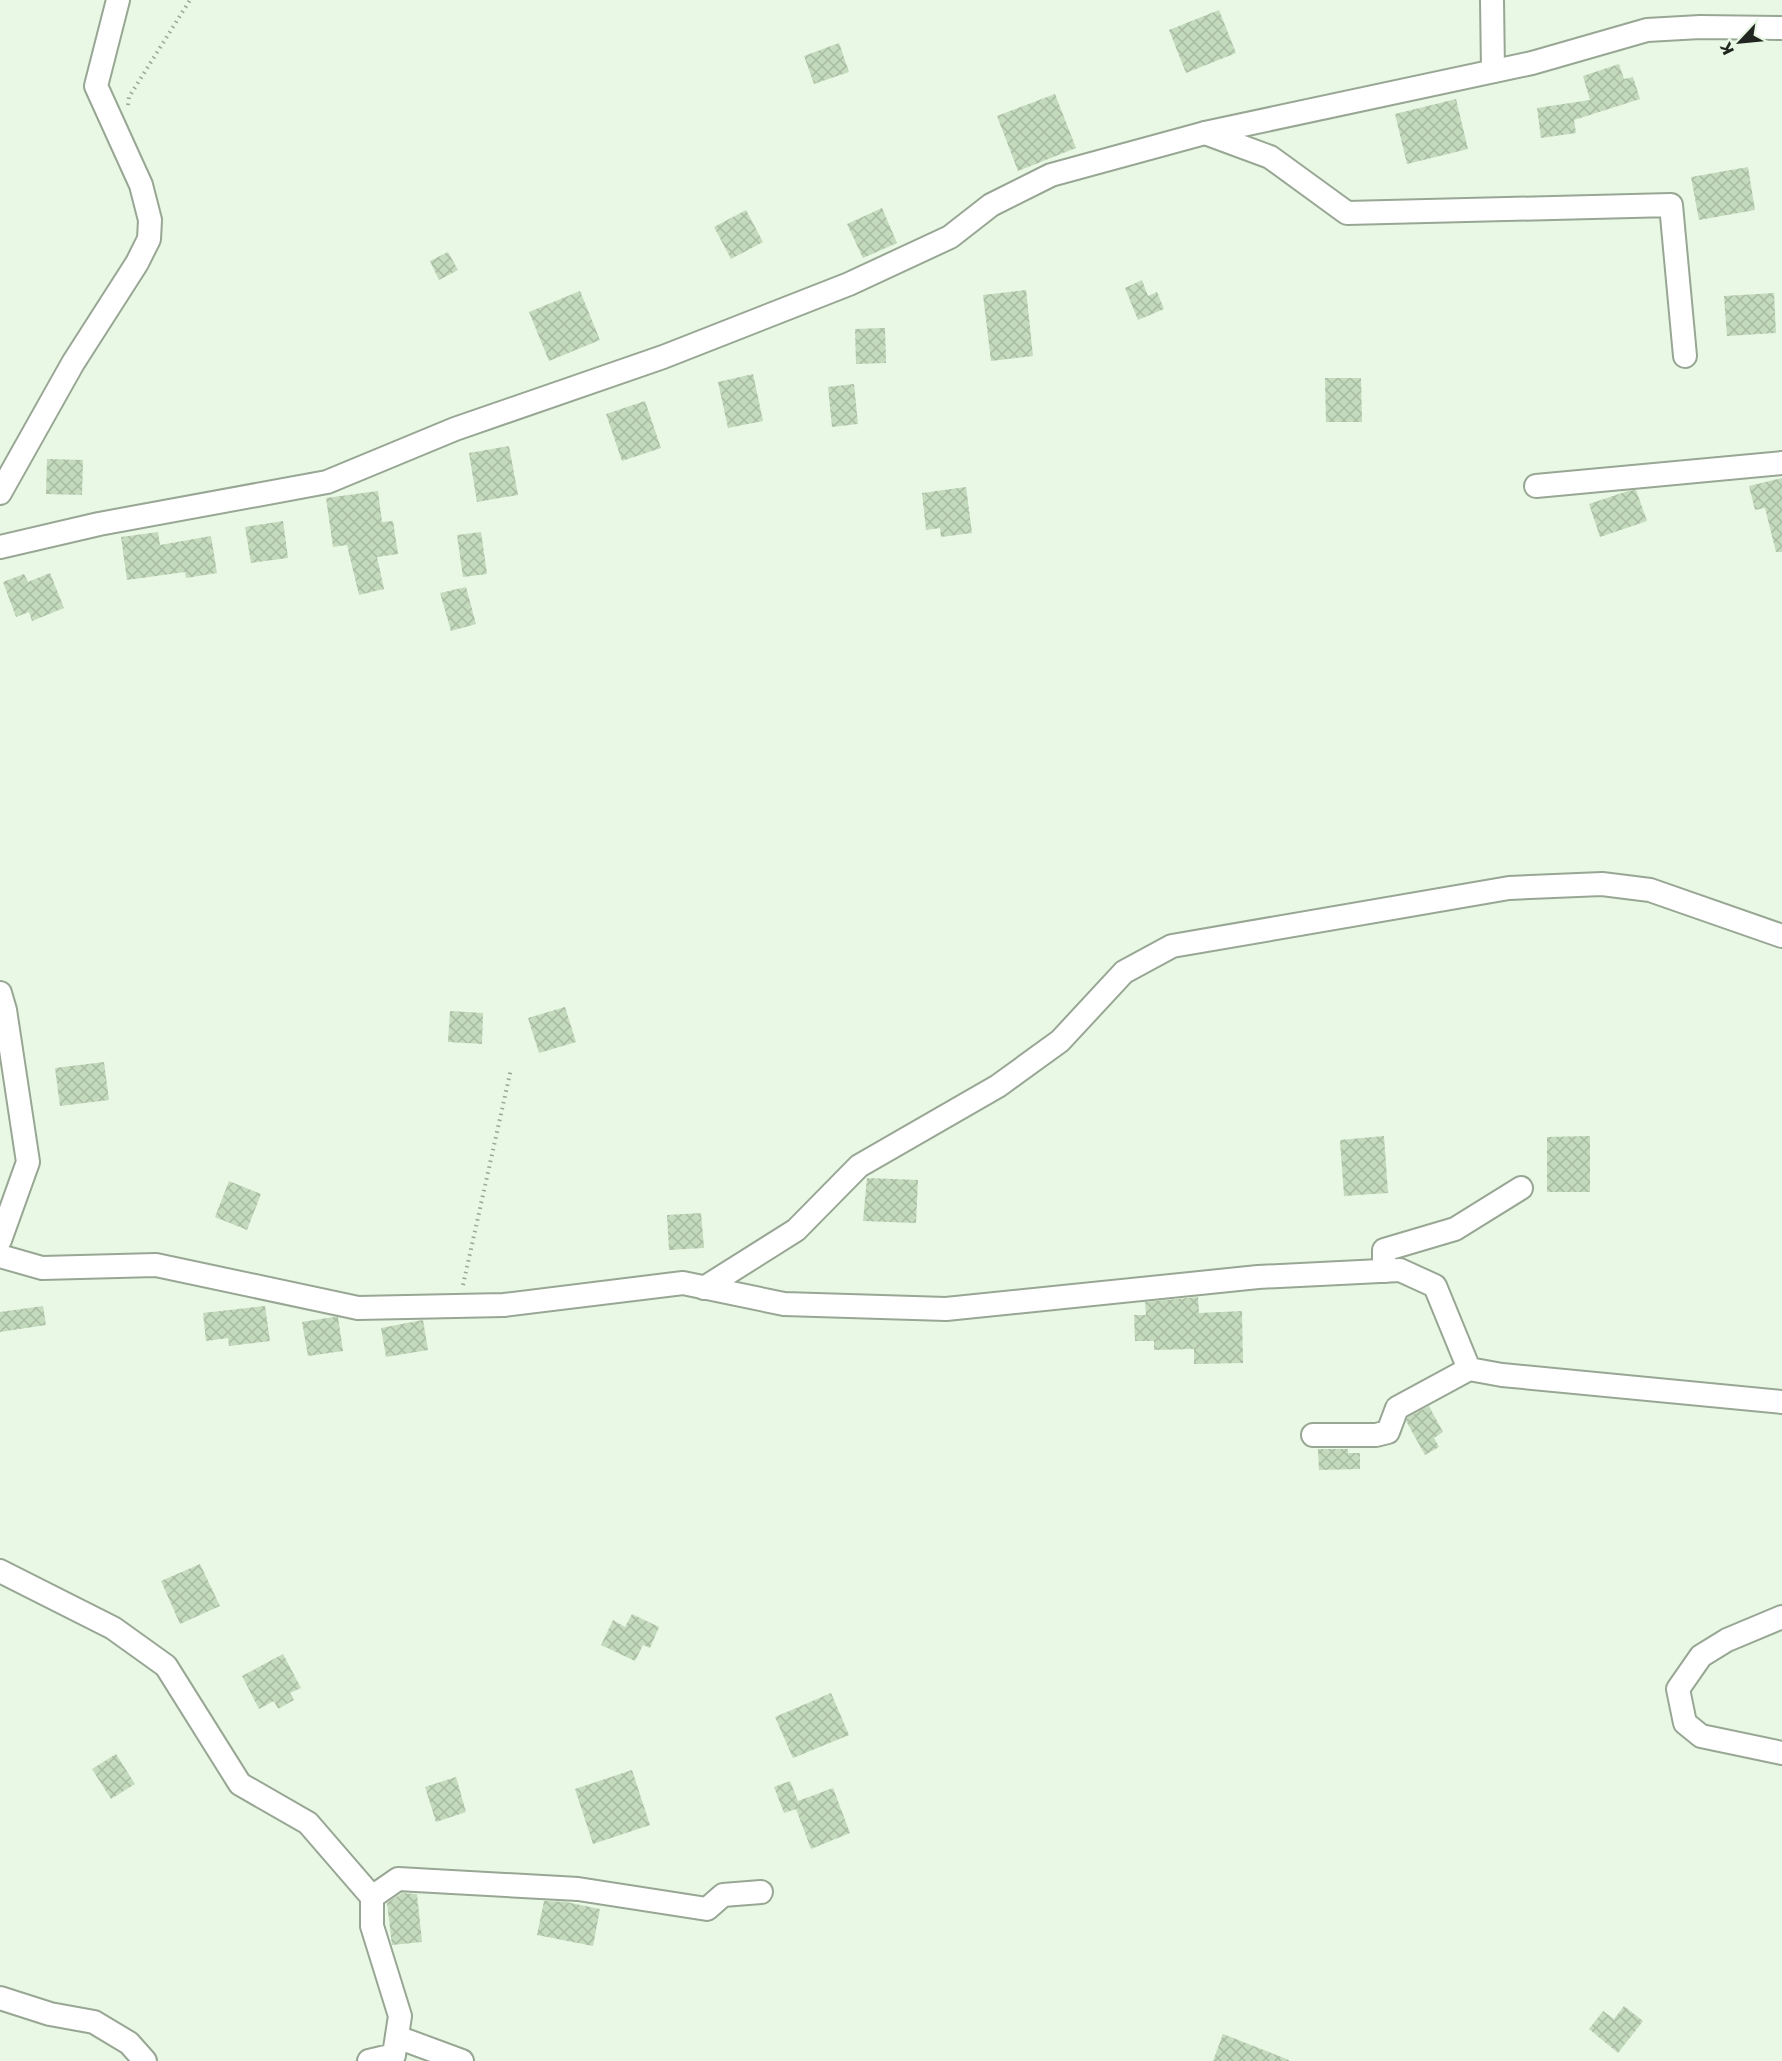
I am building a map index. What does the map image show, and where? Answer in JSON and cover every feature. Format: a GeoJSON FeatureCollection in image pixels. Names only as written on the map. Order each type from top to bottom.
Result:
{"type":"FeatureCollection","features":[{"type":"Feature","properties":{"kind":"street"},"geometry":{"type":"LineString","coordinates":[[0,494],[72,363],[149,239],[150,220],[141,185],[96,86],[118,0]]}},
{"type":"Feature","properties":{"kind":"street"},"geometry":{"type":"LineString","coordinates":[[1492,0],[1493,71]]}},
{"type":"Feature","properties":{"kind":"street"},"geometry":{"type":"LineString","coordinates":[[0,547],[99,524],[327,482],[455,429],[663,357],[849,284],[950,237],[991,205],[1052,175],[1205,133],[1532,63],[1647,30],[1700,27],[1782,28]]}},
{"type":"Feature","properties":{"kind":"street"},"geometry":{"type":"LineString","coordinates":[[1205,133],[1270,157],[1347,213],[1671,205],[1685,356]]}},
{"type":"Feature","properties":{"kind":"street"},"geometry":{"type":"LineString","coordinates":[[1536,486],[1782,463]]}},
{"type":"Feature","properties":{"kind":"street"},"geometry":{"type":"LineString","coordinates":[[704,1288],[796,1230],[859,1166],[998,1086],[1060,1041],[1124,972],[1172,946],[1509,888],[1602,884],[1650,890],[1782,936]]}},
{"type":"Feature","properties":{"kind":"street"},"geometry":{"type":"LineString","coordinates":[[0,993],[5,1010],[28,1162],[0,1240]]}},
{"type":"Feature","properties":{"kind":"street"},"geometry":{"type":"LineString","coordinates":[[1384,1271],[1384,1250],[1455,1229],[1521,1188]]}},
{"type":"Feature","properties":{"kind":"street"},"geometry":{"type":"LineString","coordinates":[[0,1256],[42,1268],[156,1265],[358,1308],[504,1305],[683,1283],[784,1304],[946,1309],[1258,1277],[1400,1270],[1435,1286],[1469,1369]]}},
{"type":"Feature","properties":{"kind":"street"},"geometry":{"type":"LineString","coordinates":[[1313,1435],[1376,1436],[1388,1432],[1397,1408],[1469,1369],[1502,1375],[1782,1401]]}},
{"type":"Feature","properties":{"kind":"street"},"geometry":{"type":"LineString","coordinates":[[0,1571],[113,1628],[166,1666],[240,1784],[308,1823],[372,1897],[372,1926],[400,2016],[394,2055],[369,2061]]}},
{"type":"Feature","properties":{"kind":"street"},"geometry":{"type":"LineString","coordinates":[[1782,1617],[1726,1640],[1701,1656],[1678,1689],[1685,1723],[1701,1736],[1782,1753]]}},
{"type":"Feature","properties":{"kind":"street"},"geometry":{"type":"LineString","coordinates":[[372,1897],[398,1879],[578,1889],[707,1910],[723,1895],[761,1892]]}},
{"type":"Feature","properties":{"kind":"street"},"geometry":{"type":"LineString","coordinates":[[0,1998],[50,2014],[94,2022],[129,2043],[145,2061]]}},
{"type":"Feature","properties":{"kind":"street"},"geometry":{"type":"LineString","coordinates":[[397,2037],[462,2061]]}},
{"type":"Feature","properties":{"kind":"path"},"geometry":{"type":"LineString","coordinates":[[128,107],[129,97],[190,0]]}},
{"type":"Feature","properties":{"kind":"path"},"geometry":{"type":"LineString","coordinates":[[459,1306],[511,1070]]}},
{"type":"Feature","properties":{"kind":"building"},"geometry":{"type":"Polygon","coordinates":[[[1219,10],[1236,53],[1186,73],[1169,30],[1219,10]]]}},
{"type":"Feature","properties":{"kind":"building"},"geometry":{"type":"Polygon","coordinates":[[[839,43],[849,72],[814,84],[804,56],[839,43]]]}},
{"type":"Feature","properties":{"kind":"building"},"geometry":{"type":"Polygon","coordinates":[[[1619,64],[1624,79],[1633,77],[1640,99],[1574,120],[1576,133],[1541,138],[1537,108],[1590,100],[1583,76],[1619,64]]]}},
{"type":"Feature","properties":{"kind":"building"},"geometry":{"type":"Polygon","coordinates":[[[1055,94],[1076,148],[1018,171],[997,116],[1055,94]]]}},
{"type":"Feature","properties":{"kind":"building"},"geometry":{"type":"Polygon","coordinates":[[[1456,99],[1468,149],[1407,164],[1395,114],[1456,99]]]}},
{"type":"Feature","properties":{"kind":"building"},"geometry":{"type":"Polygon","coordinates":[[[1748,167],[1755,210],[1699,220],[1691,177],[1748,167]]]}},
{"type":"Feature","properties":{"kind":"building"},"geometry":{"type":"Polygon","coordinates":[[[882,208],[897,243],[863,258],[847,224],[882,208]]]}},
{"type":"Feature","properties":{"kind":"building"},"geometry":{"type":"Polygon","coordinates":[[[746,210],[763,242],[731,259],[714,227],[746,210]]]}},
{"type":"Feature","properties":{"kind":"building"},"geometry":{"type":"Polygon","coordinates":[[[448,252],[458,270],[439,280],[430,261],[448,252]]]}},
{"type":"Feature","properties":{"kind":"building"},"geometry":{"type":"Polygon","coordinates":[[[1142,280],[1148,296],[1157,292],[1164,309],[1138,320],[1125,288],[1142,280]]]}},
{"type":"Feature","properties":{"kind":"building"},"geometry":{"type":"Polygon","coordinates":[[[1026,290],[1033,356],[991,361],[983,295],[1026,290]]]}},
{"type":"Feature","properties":{"kind":"building"},"geometry":{"type":"Polygon","coordinates":[[[580,291],[600,340],[549,361],[529,312],[580,291]]]}},
{"type":"Feature","properties":{"kind":"building"},"geometry":{"type":"Polygon","coordinates":[[[1774,293],[1776,333],[1727,336],[1724,296],[1774,293]]]}},
{"type":"Feature","properties":{"kind":"building"},"geometry":{"type":"Polygon","coordinates":[[[885,328],[886,363],[856,364],[855,329],[885,328]]]}},
{"type":"Feature","properties":{"kind":"building"},"geometry":{"type":"Polygon","coordinates":[[[753,374],[763,421],[728,428],[718,382],[753,374]]]}},
{"type":"Feature","properties":{"kind":"building"},"geometry":{"type":"Polygon","coordinates":[[[1325,378],[1361,378],[1362,422],[1326,422],[1325,378]]]}},
{"type":"Feature","properties":{"kind":"building"},"geometry":{"type":"Polygon","coordinates":[[[854,384],[858,424],[832,427],[828,387],[854,384]]]}},
{"type":"Feature","properties":{"kind":"building"},"geometry":{"type":"Polygon","coordinates":[[[645,401],[661,448],[622,461],[606,414],[645,401]]]}},
{"type":"Feature","properties":{"kind":"building"},"geometry":{"type":"Polygon","coordinates":[[[509,446],[518,495],[477,502],[469,453],[509,446]]]}},
{"type":"Feature","properties":{"kind":"building"},"geometry":{"type":"Polygon","coordinates":[[[47,459],[83,460],[82,495],[46,494],[47,459]]]}},
{"type":"Feature","properties":{"kind":"building"},"geometry":{"type":"Polygon","coordinates":[[[1782,478],[1782,552],[1776,552],[1765,508],[1755,510],[1749,486],[1782,478]]]}},
{"type":"Feature","properties":{"kind":"building"},"geometry":{"type":"Polygon","coordinates":[[[966,487],[972,533],[941,537],[940,528],[926,530],[922,493],[966,487]]]}},
{"type":"Feature","properties":{"kind":"building"},"geometry":{"type":"Polygon","coordinates":[[[1636,490],[1647,521],[1600,537],[1589,504],[1636,490]]]}},
{"type":"Feature","properties":{"kind":"building"},"geometry":{"type":"Polygon","coordinates":[[[378,491],[382,522],[393,521],[398,554],[377,557],[384,589],[359,595],[347,545],[333,547],[326,498],[378,491]]]}},
{"type":"Feature","properties":{"kind":"building"},"geometry":{"type":"Polygon","coordinates":[[[283,521],[288,558],[251,563],[245,527],[283,521]]]}},
{"type":"Feature","properties":{"kind":"building"},"geometry":{"type":"Polygon","coordinates":[[[158,532],[160,545],[211,536],[217,573],[186,578],[185,572],[127,580],[121,537],[158,532]]]}},
{"type":"Feature","properties":{"kind":"building"},"geometry":{"type":"Polygon","coordinates":[[[481,532],[487,574],[463,577],[457,535],[481,532]]]}},
{"type":"Feature","properties":{"kind":"building"},"geometry":{"type":"Polygon","coordinates":[[[50,573],[64,608],[32,621],[29,612],[16,617],[3,582],[24,574],[28,582],[50,573]]]}},
{"type":"Feature","properties":{"kind":"building"},"geometry":{"type":"Polygon","coordinates":[[[466,587],[476,624],[451,631],[440,593],[466,587]]]}},
{"type":"Feature","properties":{"kind":"building"},"geometry":{"type":"Polygon","coordinates":[[[565,1007],[576,1042],[539,1053],[528,1018],[565,1007]]]}},
{"type":"Feature","properties":{"kind":"building"},"geometry":{"type":"Polygon","coordinates":[[[450,1011],[483,1013],[482,1044],[448,1042],[450,1011]]]}},
{"type":"Feature","properties":{"kind":"building"},"geometry":{"type":"Polygon","coordinates":[[[104,1062],[109,1100],[60,1106],[55,1068],[104,1062]]]}},
{"type":"Feature","properties":{"kind":"building"},"geometry":{"type":"Polygon","coordinates":[[[1384,1136],[1388,1193],[1344,1196],[1340,1140],[1384,1136]]]}},
{"type":"Feature","properties":{"kind":"building"},"geometry":{"type":"Polygon","coordinates":[[[1590,1136],[1590,1192],[1547,1192],[1547,1137],[1590,1136]]]}},
{"type":"Feature","properties":{"kind":"building"},"geometry":{"type":"Polygon","coordinates":[[[867,1178],[918,1180],[916,1223],[863,1221],[867,1178]]]}},
{"type":"Feature","properties":{"kind":"building"},"geometry":{"type":"Polygon","coordinates":[[[229,1181],[261,1194],[247,1230],[215,1217],[229,1181]]]}},
{"type":"Feature","properties":{"kind":"building"},"geometry":{"type":"Polygon","coordinates":[[[701,1213],[704,1248],[669,1250],[667,1215],[701,1213]]]}},
{"type":"Feature","properties":{"kind":"building"},"geometry":{"type":"Polygon","coordinates":[[[1198,1297],[1199,1313],[1242,1311],[1243,1363],[1194,1364],[1194,1349],[1154,1350],[1154,1341],[1135,1341],[1134,1315],[1146,1315],[1145,1302],[1198,1297]]]}},
{"type":"Feature","properties":{"kind":"building"},"geometry":{"type":"Polygon","coordinates":[[[43,1306],[46,1325],[0,1332],[0,1312],[43,1306]]]}},
{"type":"Feature","properties":{"kind":"building"},"geometry":{"type":"Polygon","coordinates":[[[265,1306],[270,1341],[229,1346],[228,1338],[206,1341],[203,1313],[265,1306]]]}},
{"type":"Feature","properties":{"kind":"building"},"geometry":{"type":"Polygon","coordinates":[[[338,1317],[343,1351],[308,1356],[302,1322],[338,1317]]]}},
{"type":"Feature","properties":{"kind":"building"},"geometry":{"type":"Polygon","coordinates":[[[423,1320],[428,1350],[386,1357],[381,1328],[423,1320]]]}},
{"type":"Feature","properties":{"kind":"building"},"geometry":{"type":"Polygon","coordinates":[[[1429,1406],[1443,1432],[1434,1438],[1439,1447],[1425,1455],[1406,1421],[1408,1417],[1429,1406]]]}},
{"type":"Feature","properties":{"kind":"building"},"geometry":{"type":"Polygon","coordinates":[[[1318,1449],[1348,1449],[1348,1453],[1360,1453],[1360,1469],[1319,1470],[1318,1449]]]}},
{"type":"Feature","properties":{"kind":"building"},"geometry":{"type":"Polygon","coordinates":[[[200,1564],[220,1606],[180,1624],[161,1581],[200,1564]]]}},
{"type":"Feature","properties":{"kind":"building"},"geometry":{"type":"Polygon","coordinates":[[[632,1614],[659,1627],[650,1648],[643,1645],[635,1661],[601,1645],[613,1620],[625,1627],[632,1614]]]}},
{"type":"Feature","properties":{"kind":"building"},"geometry":{"type":"Polygon","coordinates":[[[283,1654],[301,1688],[290,1693],[294,1700],[278,1709],[274,1701],[259,1709],[242,1676],[283,1654]]]}},
{"type":"Feature","properties":{"kind":"building"},"geometry":{"type":"Polygon","coordinates":[[[831,1693],[849,1735],[793,1758],[775,1717],[831,1693]]]}},
{"type":"Feature","properties":{"kind":"building"},"geometry":{"type":"Polygon","coordinates":[[[116,1754],[135,1784],[111,1799],[92,1769],[116,1754]]]}},
{"type":"Feature","properties":{"kind":"building"},"geometry":{"type":"Polygon","coordinates":[[[632,1770],[650,1825],[593,1844],[575,1789],[632,1770]]]}},
{"type":"Feature","properties":{"kind":"building"},"geometry":{"type":"Polygon","coordinates":[[[456,1777],[466,1812],[436,1822],[425,1787],[456,1777]]]}},
{"type":"Feature","properties":{"kind":"building"},"geometry":{"type":"Polygon","coordinates":[[[790,1781],[798,1801],[833,1788],[850,1833],[811,1849],[796,1809],[784,1813],[774,1787],[790,1781]]]}},
{"type":"Feature","properties":{"kind":"building"},"geometry":{"type":"Polygon","coordinates":[[[402,1893],[417,1894],[422,1942],[392,1945],[387,1903],[402,1893]]]}},
{"type":"Feature","properties":{"kind":"building"},"geometry":{"type":"Polygon","coordinates":[[[544,1901],[566,1902],[600,1909],[593,1946],[537,1935],[544,1901]]]}},
{"type":"Feature","properties":{"kind":"building"},"geometry":{"type":"Polygon","coordinates":[[[1624,2006],[1643,2021],[1618,2053],[1589,2029],[1603,2011],[1614,2019],[1624,2006]]]}},
{"type":"Feature","properties":{"kind":"building"},"geometry":{"type":"Polygon","coordinates":[[[1223,2034],[1289,2060],[1289,2061],[1213,2061],[1223,2034]]]}}]}
